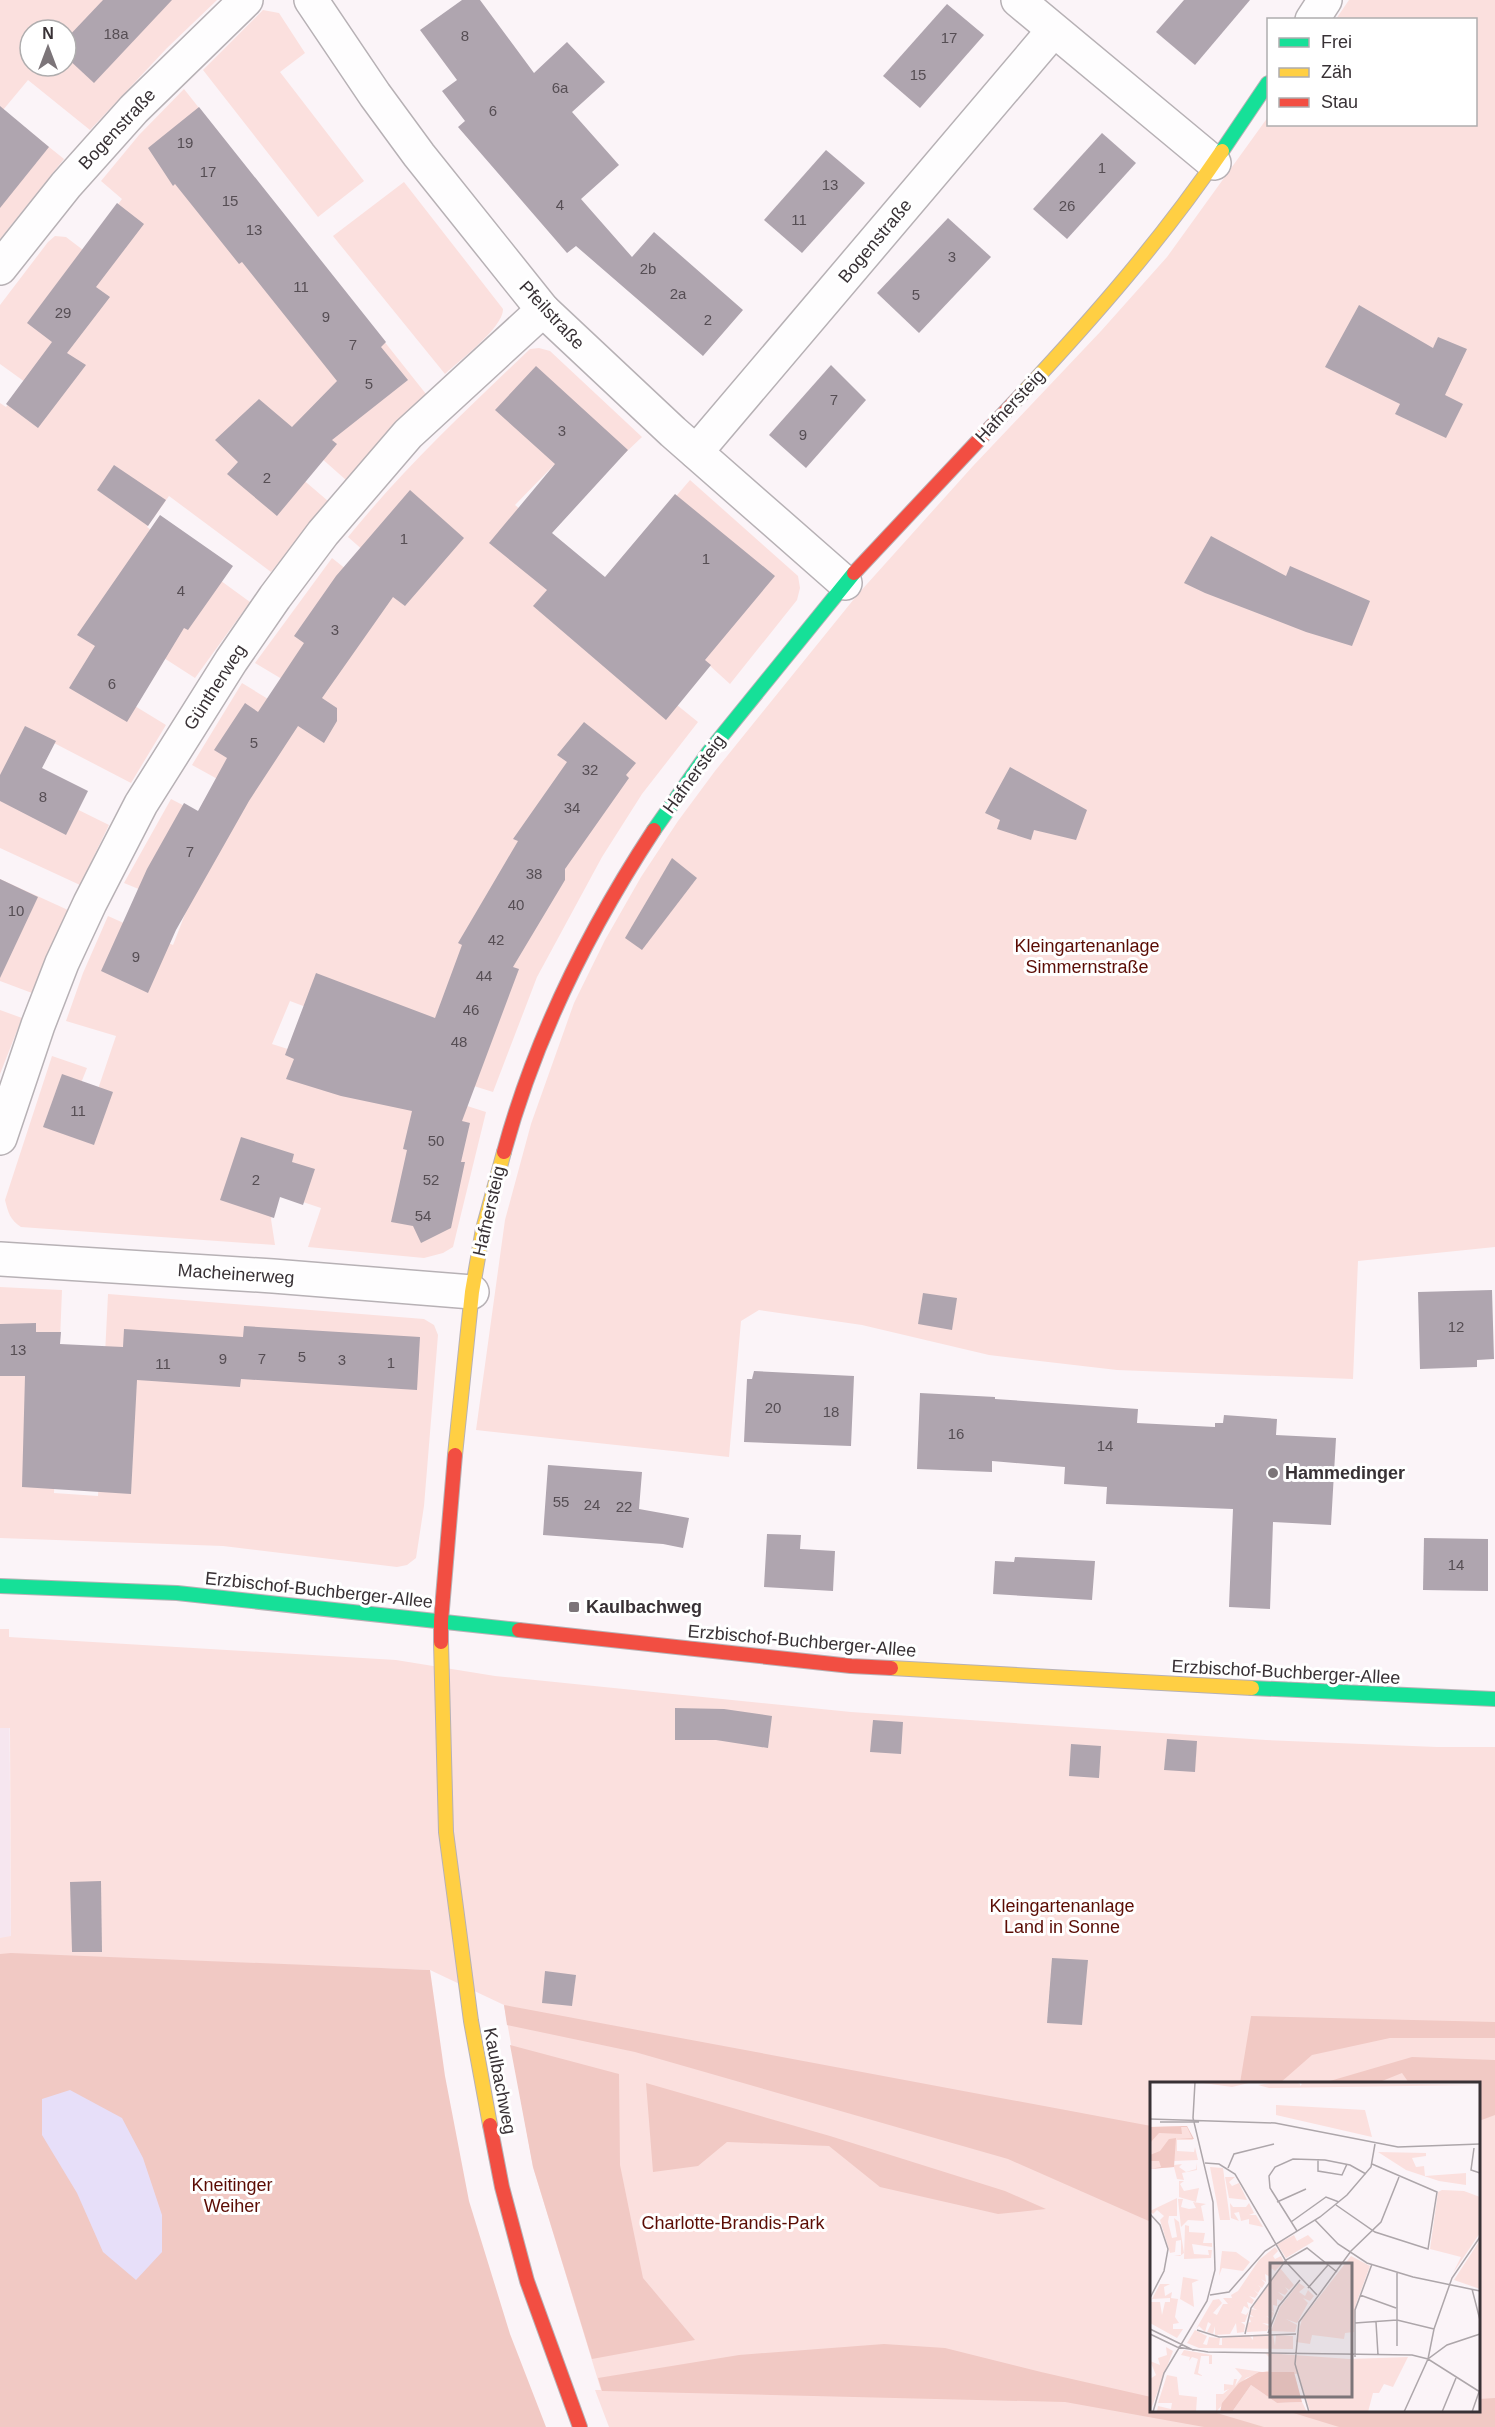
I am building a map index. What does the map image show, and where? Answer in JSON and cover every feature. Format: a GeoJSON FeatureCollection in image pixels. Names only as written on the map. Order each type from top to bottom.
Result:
{"type":"FeatureCollection","features":[{"type":"Feature","properties":{"kind":"street","name":"Bogenstraße"},"geometry":{"type":"LineString","coordinates":[[0,268],[91,155],[134,109],[246,0]]}},
{"type":"Feature","properties":{"kind":"street","name":"Pfeilstraße"},"geometry":{"type":"LineString","coordinates":[[311,0],[407,138],[543,310],[565,333],[696,452],[845,583]]}},
{"type":"Feature","properties":{"kind":"street"},"geometry":{"type":"LineString","coordinates":[[1018,0],[1214,163]]}},
{"type":"Feature","properties":{"kind":"street"},"geometry":{"type":"LineString","coordinates":[[1313,18],[1325,0]]}},
{"type":"Feature","properties":{"kind":"street","name":"Bogenstraße"},"geometry":{"type":"LineString","coordinates":[[696,452],[1053,31]]}},
{"type":"Feature","properties":{"kind":"street","name":"Hafnersteig"},"geometry":{"type":"LineString","coordinates":[[441,1622],[472,1292],[483,1229],[515,1111],[555,1011],[592,933],[639,853],[708,753],[845,583],[1093,318],[1155,242],[1214,163],[1267,86]]}},
{"type":"Feature","properties":{"kind":"street","name":"Güntherweg"},"geometry":{"type":"LineString","coordinates":[[0,1138],[38,1025],[62,963],[117,847],[146,796],[231,661],[274,597],[323,533],[408,434],[543,310]]}},
{"type":"Feature","properties":{"kind":"street","name":"Macheinerweg"},"geometry":{"type":"LineString","coordinates":[[0,1259],[273,1276],[472,1292]]}},
{"type":"Feature","properties":{"kind":"street","name":"Erzbischof-Buchberger-Allee"},"geometry":{"type":"LineString","coordinates":[[0,1586],[177,1593],[851,1666],[1495,1699]]}},
{"type":"Feature","properties":{"kind":"street","name":"Kaulbachweg"},"geometry":{"type":"LineString","coordinates":[[441,1622],[446,1832],[471,2021],[502,2187],[522,2260],[580,2427]]}},
{"type":"Feature","properties":{"kind":"shaded area"},"geometry":{"type":"Polygon","coordinates":[[[9,1637],[11,1953],[0,1954],[0,1638],[9,1637]]]}},
{"type":"Feature","properties":{"kind":"shaded area"},"geometry":{"type":"Polygon","coordinates":[[[70,2090],[122,2118],[143,2158],[162,2215],[162,2252],[136,2280],[103,2252],[77,2193],[42,2135],[42,2099],[70,2090]]]}},
{"type":"Feature","properties":{"kind":"green space"},"geometry":{"type":"Polygon","coordinates":[[[0,0],[217,0],[167,48],[90,130],[28,80],[3,110],[64,159],[0,239],[0,0]]]}},
{"type":"Feature","properties":{"kind":"green space","name":"Kleingartenanlage Simmernstraße"},"geometry":{"type":"Polygon","coordinates":[[[1349,0],[1495,0],[1495,1247],[1358,1261],[1353,1379],[1117,1370],[989,1355],[862,1325],[759,1310],[741,1321],[729,1457],[476,1430],[505,1220],[531,1124],[574,1003],[605,940],[641,877],[715,771],[858,594],[1167,257],[1267,118],[1267,126],[1477,126],[1477,18],[1337,18],[1349,0]]]}},
{"type":"Feature","properties":{"kind":"green space"},"geometry":{"type":"Polygon","coordinates":[[[263,10],[279,13],[305,53],[280,72],[364,181],[318,217],[203,70],[263,10]]]}},
{"type":"Feature","properties":{"kind":"green space"},"geometry":{"type":"Polygon","coordinates":[[[184,89],[426,394],[346,480],[277,419],[258,441],[328,501],[271,572],[169,496],[147,527],[250,602],[195,678],[125,633],[94,681],[166,725],[131,783],[54,743],[32,787],[109,825],[80,885],[0,848],[0,403],[6,407],[25,382],[0,364],[0,305],[55,236],[66,237],[83,250],[122,199],[101,181],[139,135],[184,89]]]}},
{"type":"Feature","properties":{"kind":"green space"},"geometry":{"type":"Polygon","coordinates":[[[404,182],[503,309],[489,334],[445,374],[333,236],[404,182]]]}},
{"type":"Feature","properties":{"kind":"green space"},"geometry":{"type":"Polygon","coordinates":[[[539,348],[550,351],[642,437],[622,456],[553,466],[515,505],[634,604],[672,501],[690,480],[798,576],[800,588],[797,600],[730,684],[709,665],[598,641],[698,722],[642,794],[602,857],[537,977],[493,1092],[378,1056],[367,1030],[290,1001],[272,1044],[486,1112],[453,1247],[443,1253],[424,1258],[308,1247],[321,1208],[279,1194],[271,1219],[275,1245],[21,1227],[14,1222],[5,1200],[52,1056],[87,1068],[81,1083],[98,1089],[116,1036],[66,1021],[83,973],[108,916],[173,945],[187,909],[124,883],[171,799],[202,815],[221,781],[192,765],[242,683],[268,699],[312,697],[255,663],[332,558],[366,585],[382,567],[348,537],[413,463],[459,417],[530,349],[539,348]]]}},
{"type":"Feature","properties":{"kind":"green space"},"geometry":{"type":"Polygon","coordinates":[[[0,879],[68,910],[32,993],[0,981],[0,879]]]}},
{"type":"Feature","properties":{"kind":"green space"},"geometry":{"type":"Polygon","coordinates":[[[0,1010],[22,1018],[0,1074],[0,1010]]]}},
{"type":"Feature","properties":{"kind":"green space"},"geometry":{"type":"Polygon","coordinates":[[[0,1287],[62,1290],[54,1493],[98,1496],[108,1294],[424,1319],[434,1325],[438,1335],[424,1506],[416,1558],[407,1565],[397,1567],[223,1546],[0,1538],[0,1287]]]}},
{"type":"Feature","properties":{"kind":"green space","name":"Kleingartenanlage Land in Sonne"},"geometry":{"type":"Polygon","coordinates":[[[0,1629],[9,1629],[9,1637],[396,1660],[495,1676],[851,1712],[1266,1740],[1495,1747],[1495,2427],[609,2427],[595,2390],[601,2390],[533,2167],[504,2005],[430,1970],[0,1954],[0,1938],[11,1936],[10,1728],[0,1728],[0,1629]]]}},
{"type":"Feature","properties":{"kind":"green space","name":"Kneitinger Weiher"},"geometry":{"type":"Polygon","coordinates":[[[0,1954],[430,1970],[445,2076],[469,2201],[510,2334],[546,2427],[0,2427],[0,1954]]]}},
{"type":"Feature","properties":{"kind":"green space"},"geometry":{"type":"Polygon","coordinates":[[[504,2005],[1150,2126],[1150,2222],[1008,2159],[635,2052],[507,2025],[504,2005]]]}},
{"type":"Feature","properties":{"kind":"green space"},"geometry":{"type":"Polygon","coordinates":[[[1251,2016],[1495,2022],[1495,2038],[1390,2038],[1312,2055],[1281,2082],[1240,2082],[1251,2016]]]}},
{"type":"Feature","properties":{"kind":"green space"},"geometry":{"type":"Polygon","coordinates":[[[510,2045],[619,2074],[620,2165],[643,2278],[695,2340],[592,2359],[533,2167],[510,2045]]]}},
{"type":"Feature","properties":{"kind":"green space"},"geometry":{"type":"Polygon","coordinates":[[[1412,2057],[1495,2060],[1495,2115],[1480,2121],[1480,2082],[1408,2082],[1402,2073],[1380,2082],[1326,2082],[1412,2057]]]}},
{"type":"Feature","properties":{"kind":"green space"},"geometry":{"type":"Polygon","coordinates":[[[646,2083],[830,2136],[1005,2191],[1046,2209],[998,2214],[880,2187],[829,2146],[727,2142],[698,2166],[653,2172],[646,2083]]]}},
{"type":"Feature","properties":{"kind":"green space"},"geometry":{"type":"Polygon","coordinates":[[[884,2344],[945,2348],[1150,2397],[1150,2412],[1213,2412],[1264,2427],[1204,2427],[1065,2402],[602,2391],[598,2378],[739,2355],[884,2344]]]}},
{"type":"Feature","properties":{"kind":"green space"},"geometry":{"type":"Polygon","coordinates":[[[1495,2398],[1495,2427],[1339,2427],[1290,2412],[1480,2412],[1480,2399],[1495,2398]]]}},
{"type":"Feature","properties":{"kind":"building"},"geometry":{"type":"Polygon","coordinates":[[[103,0],[172,0],[94,83],[78,68],[78,26],[103,0]]]}},
{"type":"Feature","properties":{"kind":"building"},"geometry":{"type":"Polygon","coordinates":[[[462,0],[480,0],[534,73],[567,42],[605,82],[572,112],[619,165],[581,199],[632,257],[654,232],[743,310],[703,356],[576,246],[567,253],[458,127],[465,121],[442,91],[457,80],[420,30],[462,0]]]}},
{"type":"Feature","properties":{"kind":"building"},"geometry":{"type":"Polygon","coordinates":[[[1184,0],[1250,0],[1195,65],[1156,32],[1184,0]]]}},
{"type":"Feature","properties":{"kind":"building"},"geometry":{"type":"Polygon","coordinates":[[[947,4],[984,35],[920,108],[883,76],[947,4]]]}},
{"type":"Feature","properties":{"kind":"building"},"geometry":{"type":"Polygon","coordinates":[[[0,106],[49,147],[0,208],[0,106]]]}},
{"type":"Feature","properties":{"kind":"building"},"geometry":{"type":"Polygon","coordinates":[[[199,107],[386,342],[381,347],[408,380],[332,440],[337,444],[277,516],[227,474],[238,462],[215,440],[259,399],[292,427],[337,381],[242,262],[239,264],[175,184],[173,186],[148,148],[199,107]]]}},
{"type":"Feature","properties":{"kind":"building"},"geometry":{"type":"Polygon","coordinates":[[[1102,133],[1136,163],[1067,239],[1033,209],[1102,133]]]}},
{"type":"Feature","properties":{"kind":"building"},"geometry":{"type":"Polygon","coordinates":[[[826,150],[865,183],[802,253],[764,220],[826,150]]]}},
{"type":"Feature","properties":{"kind":"building"},"geometry":{"type":"Polygon","coordinates":[[[117,203],[144,224],[96,287],[110,297],[67,353],[86,365],[38,428],[6,404],[52,342],[27,323],[117,203]]]}},
{"type":"Feature","properties":{"kind":"building"},"geometry":{"type":"Polygon","coordinates":[[[948,218],[991,257],[919,333],[877,293],[948,218]]]}},
{"type":"Feature","properties":{"kind":"building"},"geometry":{"type":"Polygon","coordinates":[[[1359,305],[1433,348],[1438,337],[1467,349],[1445,395],[1463,404],[1446,438],[1395,414],[1400,404],[1325,367],[1359,305]]]}},
{"type":"Feature","properties":{"kind":"building"},"geometry":{"type":"Polygon","coordinates":[[[831,365],[866,400],[806,468],[769,435],[831,365]]]}},
{"type":"Feature","properties":{"kind":"building"},"geometry":{"type":"Polygon","coordinates":[[[536,366],[628,450],[552,533],[605,577],[675,494],[775,576],[705,660],[711,665],[666,720],[533,606],[547,590],[489,543],[555,464],[495,410],[536,366]]]}},
{"type":"Feature","properties":{"kind":"building"},"geometry":{"type":"Polygon","coordinates":[[[114,465],[166,500],[148,526],[97,490],[114,465]]]}},
{"type":"Feature","properties":{"kind":"building"},"geometry":{"type":"Polygon","coordinates":[[[410,490],[464,538],[405,606],[393,597],[322,698],[337,708],[337,721],[324,743],[298,726],[249,801],[176,930],[148,993],[101,971],[147,869],[184,803],[198,811],[227,758],[214,750],[245,703],[258,712],[304,643],[294,636],[336,576],[410,490]]]}},
{"type":"Feature","properties":{"kind":"building"},"geometry":{"type":"Polygon","coordinates":[[[160,515],[233,566],[188,630],[184,628],[127,722],[69,688],[95,646],[77,635],[160,515]]]}},
{"type":"Feature","properties":{"kind":"building"},"geometry":{"type":"Polygon","coordinates":[[[1211,536],[1286,576],[1290,566],[1370,601],[1352,646],[1306,632],[1184,583],[1211,536]]]}},
{"type":"Feature","properties":{"kind":"building"},"geometry":{"type":"Polygon","coordinates":[[[584,722],[636,763],[626,775],[629,778],[565,869],[565,880],[513,967],[519,969],[462,1121],[470,1123],[461,1162],[465,1162],[451,1228],[421,1243],[413,1226],[391,1222],[407,1150],[403,1149],[412,1111],[341,1096],[286,1079],[294,1059],[285,1055],[316,973],[435,1018],[462,945],[458,943],[518,841],[513,839],[567,762],[557,755],[584,722]]]}},
{"type":"Feature","properties":{"kind":"building"},"geometry":{"type":"Polygon","coordinates":[[[25,726],[56,741],[42,768],[88,791],[66,835],[0,801],[0,775],[25,726]]]}},
{"type":"Feature","properties":{"kind":"building"},"geometry":{"type":"Polygon","coordinates":[[[1010,767],[1087,810],[1076,840],[1034,830],[1031,840],[997,829],[1000,820],[985,813],[1010,767]]]}},
{"type":"Feature","properties":{"kind":"building"},"geometry":{"type":"Polygon","coordinates":[[[672,858],[697,878],[642,950],[625,938],[672,858]]]}},
{"type":"Feature","properties":{"kind":"building"},"geometry":{"type":"Polygon","coordinates":[[[0,879],[38,897],[0,978],[0,879]]]}},
{"type":"Feature","properties":{"kind":"building"},"geometry":{"type":"Polygon","coordinates":[[[62,1074],[113,1092],[94,1145],[43,1127],[62,1074]]]}},
{"type":"Feature","properties":{"kind":"building"},"geometry":{"type":"Polygon","coordinates":[[[241,1137],[294,1154],[292,1162],[315,1169],[303,1205],[280,1197],[274,1218],[220,1200],[241,1137]]]}},
{"type":"Feature","properties":{"kind":"building"},"geometry":{"type":"Polygon","coordinates":[[[1492,1290],[1494,1359],[1477,1360],[1477,1367],[1420,1369],[1418,1292],[1492,1290]]]}},
{"type":"Feature","properties":{"kind":"building"},"geometry":{"type":"Polygon","coordinates":[[[923,1293],[957,1298],[952,1330],[918,1324],[923,1293]]]}},
{"type":"Feature","properties":{"kind":"building"},"geometry":{"type":"Polygon","coordinates":[[[36,1323],[36,1332],[61,1332],[60,1344],[123,1347],[124,1329],[243,1337],[244,1326],[420,1337],[417,1390],[241,1379],[240,1387],[137,1380],[131,1494],[22,1487],[25,1376],[0,1376],[0,1324],[36,1323]]]}},
{"type":"Feature","properties":{"kind":"building"},"geometry":{"type":"Polygon","coordinates":[[[754,1371],[854,1376],[851,1446],[744,1442],[747,1379],[752,1379],[754,1371]]]}},
{"type":"Feature","properties":{"kind":"building"},"geometry":{"type":"Polygon","coordinates":[[[920,1393],[1138,1409],[1137,1423],[1215,1427],[1215,1423],[1223,1423],[1224,1415],[1277,1419],[1276,1435],[1336,1438],[1331,1525],[1273,1522],[1270,1609],[1229,1607],[1233,1509],[1106,1504],[1107,1487],[1064,1484],[1065,1467],[992,1461],[992,1472],[917,1469],[920,1393]]]}},
{"type":"Feature","properties":{"kind":"building"},"geometry":{"type":"Polygon","coordinates":[[[548,1465],[642,1472],[639,1509],[689,1518],[683,1548],[663,1544],[543,1535],[548,1465]]]}},
{"type":"Feature","properties":{"kind":"building"},"geometry":{"type":"Polygon","coordinates":[[[767,1534],[801,1535],[800,1549],[835,1551],[833,1591],[764,1587],[767,1534]]]}},
{"type":"Feature","properties":{"kind":"building"},"geometry":{"type":"Polygon","coordinates":[[[1424,1538],[1488,1539],[1488,1591],[1423,1590],[1424,1538]]]}},
{"type":"Feature","properties":{"kind":"building"},"geometry":{"type":"Polygon","coordinates":[[[1015,1557],[1095,1561],[1092,1600],[993,1594],[995,1561],[1014,1562],[1015,1557]]]}},
{"type":"Feature","properties":{"kind":"building"},"geometry":{"type":"Polygon","coordinates":[[[675,1708],[724,1709],[772,1716],[768,1748],[716,1740],[675,1740],[675,1708]]]}},
{"type":"Feature","properties":{"kind":"building"},"geometry":{"type":"Polygon","coordinates":[[[873,1720],[903,1722],[901,1754],[870,1752],[873,1720]]]}},
{"type":"Feature","properties":{"kind":"building"},"geometry":{"type":"Polygon","coordinates":[[[1167,1739],[1197,1741],[1195,1772],[1164,1770],[1167,1739]]]}},
{"type":"Feature","properties":{"kind":"building"},"geometry":{"type":"Polygon","coordinates":[[[1071,1744],[1101,1746],[1099,1778],[1069,1776],[1071,1744]]]}},
{"type":"Feature","properties":{"kind":"building"},"geometry":{"type":"Polygon","coordinates":[[[101,1881],[102,1952],[72,1952],[70,1882],[101,1881]]]}},
{"type":"Feature","properties":{"kind":"building"},"geometry":{"type":"Polygon","coordinates":[[[1052,1958],[1088,1960],[1082,2025],[1047,2023],[1052,1958]]]}},
{"type":"Feature","properties":{"kind":"building"},"geometry":{"type":"Polygon","coordinates":[[[545,1971],[576,1975],[572,2006],[542,2003],[545,1971]]]}},
{"type":"Feature","properties":{"kind":"traffic: fast"},"geometry":{"type":"LineString","coordinates":[[1222,151],[1267,84]]}},
{"type":"Feature","properties":{"kind":"traffic: fast"},"geometry":{"type":"LineString","coordinates":[[654,830],[708,753],[854,573]]}},
{"type":"Feature","properties":{"kind":"traffic: fast"},"geometry":{"type":"LineString","coordinates":[[0,1586],[177,1593],[519,1630]]}},
{"type":"Feature","properties":{"kind":"traffic: fast"},"geometry":{"type":"LineString","coordinates":[[1252,1688],[1495,1699]]}},
{"type":"Feature","properties":{"kind":"traffic: slow"},"geometry":{"type":"LineString","coordinates":[[1022,394],[1127,277],[1222,151]]}},
{"type":"Feature","properties":{"kind":"traffic: slow"},"geometry":{"type":"LineString","coordinates":[[455,1455],[472,1292],[483,1229],[504,1152]]}},
{"type":"Feature","properties":{"kind":"traffic: slow"},"geometry":{"type":"LineString","coordinates":[[441,1642],[446,1832],[471,2021],[490,2125]]}},
{"type":"Feature","properties":{"kind":"traffic: slow"},"geometry":{"type":"LineString","coordinates":[[891,1668],[1252,1688]]}},
{"type":"Feature","properties":{"kind":"traffic: jam"},"geometry":{"type":"LineString","coordinates":[[854,573],[1022,394]]}},
{"type":"Feature","properties":{"kind":"traffic: jam"},"geometry":{"type":"LineString","coordinates":[[504,1152],[531,1068],[566,985],[608,906],[654,830]]}},
{"type":"Feature","properties":{"kind":"traffic: jam"},"geometry":{"type":"LineString","coordinates":[[441,1642],[455,1455]]}},
{"type":"Feature","properties":{"kind":"traffic: jam"},"geometry":{"type":"LineString","coordinates":[[519,1630],[851,1666],[891,1668]]}},
{"type":"Feature","properties":{"kind":"traffic: jam"},"geometry":{"type":"LineString","coordinates":[[490,2125],[502,2187],[527,2281],[580,2427]]}},
{"type":"Feature","properties":{"kind":"place","name":"Hammedinger"},"geometry":{"type":"Point","coordinates":[1273,1473]}},
{"type":"Feature","properties":{"kind":"place","name":"Kaulbachweg"},"geometry":{"type":"Point","coordinates":[574,1607]}},
{"type":"Feature","properties":{"kind":"park label","name":"Charlotte-Brandis-Park"},"geometry":{"type":"Point","coordinates":[733,2223]}}]}
